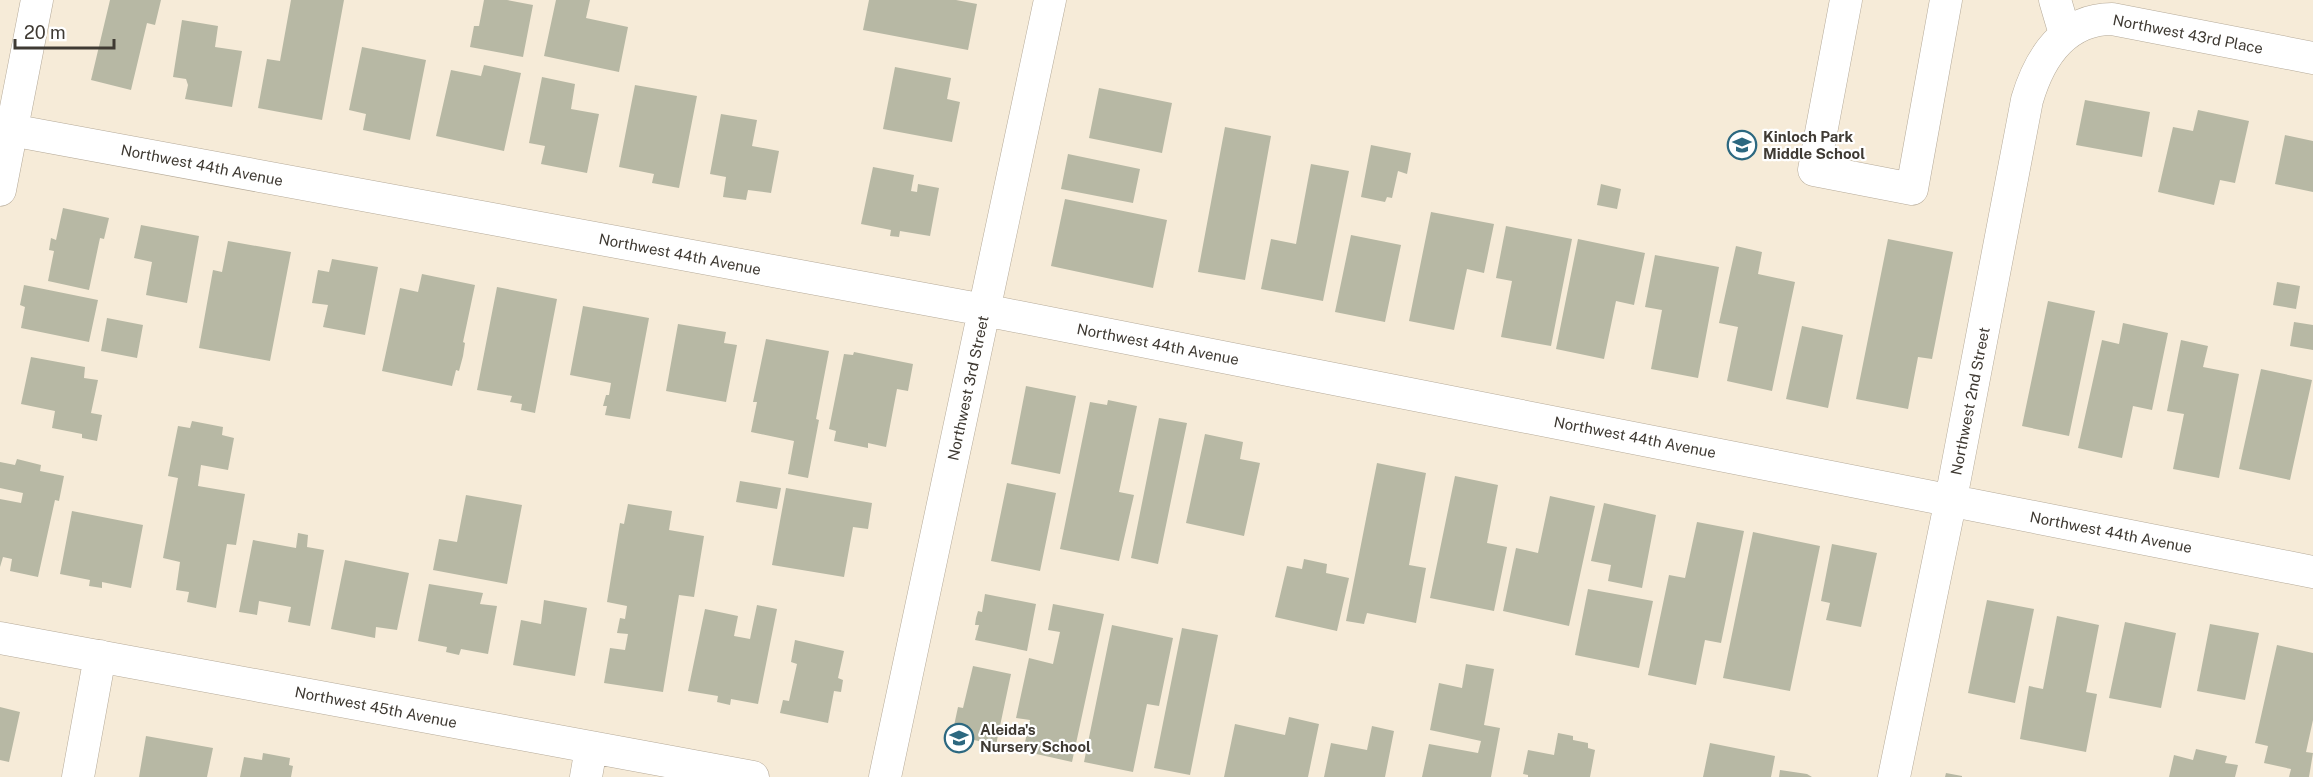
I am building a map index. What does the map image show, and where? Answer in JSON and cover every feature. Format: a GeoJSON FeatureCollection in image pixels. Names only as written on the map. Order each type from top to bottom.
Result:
{"type":"FeatureCollection","features":[{"type":"Feature","properties":{"kind":"street"},"geometry":{"type":"LineString","coordinates":[[0,190],[7,129],[38,0]]}},
{"type":"Feature","properties":{"kind":"street","name":"Northwest 3rd Street"},"geometry":{"type":"LineString","coordinates":[[885,777],[1050,0]]}},
{"type":"Feature","properties":{"kind":"street"},"geometry":{"type":"LineString","coordinates":[[1846,0],[1814,170],[1912,189],[1946,0]]}},
{"type":"Feature","properties":{"kind":"street"},"geometry":{"type":"LineString","coordinates":[[2055,0],[2065,34]]}},
{"type":"Feature","properties":{"kind":"street","name":"Northwest 43rd Place"},"geometry":{"type":"LineString","coordinates":[[2065,34],[2083,24],[2099,19],[2112,19],[2313,58]]}},
{"type":"Feature","properties":{"kind":"street","name":"Northwest 2nd Street"},"geometry":{"type":"LineString","coordinates":[[1894,777],[1951,499],[2027,100],[2034,75],[2043,59],[2065,34]]}},
{"type":"Feature","properties":{"kind":"street","name":"Northwest 44th Avenue"},"geometry":{"type":"LineString","coordinates":[[7,129],[984,310],[2313,572]]}},
{"type":"Feature","properties":{"kind":"street","name":"Northwest 45th Avenue"},"geometry":{"type":"LineString","coordinates":[[0,638],[100,656],[589,762],[753,777]]}},
{"type":"Feature","properties":{"kind":"street"},"geometry":{"type":"LineString","coordinates":[[78,777],[100,656]]}},
{"type":"Feature","properties":{"kind":"building"},"geometry":{"type":"Polygon","coordinates":[[[110,0],[161,0],[155,25],[147,23],[131,90],[91,80],[110,0]]]}},
{"type":"Feature","properties":{"kind":"building"},"geometry":{"type":"Polygon","coordinates":[[[291,0],[344,0],[322,120],[258,108],[267,59],[280,61],[291,0]]]}},
{"type":"Feature","properties":{"kind":"building"},"geometry":{"type":"Polygon","coordinates":[[[484,0],[507,0],[533,5],[523,57],[470,47],[474,26],[479,26],[484,0]]]}},
{"type":"Feature","properties":{"kind":"building"},"geometry":{"type":"Polygon","coordinates":[[[556,0],[590,0],[586,18],[628,27],[619,72],[544,56],[556,0]]]}},
{"type":"Feature","properties":{"kind":"building"},"geometry":{"type":"Polygon","coordinates":[[[869,0],[956,0],[977,4],[968,50],[863,30],[869,0]]]}},
{"type":"Feature","properties":{"kind":"building"},"geometry":{"type":"Polygon","coordinates":[[[182,20],[218,26],[215,47],[242,51],[232,107],[185,99],[188,85],[186,79],[173,77],[182,20]]]}},
{"type":"Feature","properties":{"kind":"building"},"geometry":{"type":"Polygon","coordinates":[[[362,47],[426,60],[410,140],[363,130],[366,114],[349,110],[362,47]]]}},
{"type":"Feature","properties":{"kind":"building"},"geometry":{"type":"Polygon","coordinates":[[[484,65],[521,73],[504,151],[436,136],[451,70],[481,76],[484,65]]]}},
{"type":"Feature","properties":{"kind":"building"},"geometry":{"type":"Polygon","coordinates":[[[895,67],[951,78],[947,99],[960,102],[952,142],[883,129],[895,67]]]}},
{"type":"Feature","properties":{"kind":"building"},"geometry":{"type":"Polygon","coordinates":[[[542,77],[575,84],[571,109],[599,114],[587,173],[541,164],[545,146],[529,143],[542,77]]]}},
{"type":"Feature","properties":{"kind":"building"},"geometry":{"type":"Polygon","coordinates":[[[635,85],[697,96],[679,188],[652,183],[654,174],[619,167],[635,85]]]}},
{"type":"Feature","properties":{"kind":"building"},"geometry":{"type":"Polygon","coordinates":[[[1099,88],[1172,103],[1162,153],[1089,138],[1099,88]]]}},
{"type":"Feature","properties":{"kind":"building"},"geometry":{"type":"Polygon","coordinates":[[[2085,100],[2150,112],[2142,157],[2076,145],[2085,100]]]}},
{"type":"Feature","properties":{"kind":"building"},"geometry":{"type":"Polygon","coordinates":[[[2198,110],[2249,121],[2235,183],[2220,180],[2214,205],[2158,192],[2173,127],[2193,131],[2198,110]]]}},
{"type":"Feature","properties":{"kind":"building"},"geometry":{"type":"Polygon","coordinates":[[[721,114],[757,120],[752,146],[779,151],[771,193],[748,190],[746,200],[723,197],[726,177],[710,174],[721,114]]]}},
{"type":"Feature","properties":{"kind":"building"},"geometry":{"type":"Polygon","coordinates":[[[1225,127],[1271,136],[1245,280],[1198,272],[1225,127]]]}},
{"type":"Feature","properties":{"kind":"building"},"geometry":{"type":"Polygon","coordinates":[[[2285,135],[2313,141],[2313,192],[2275,184],[2285,135]]]}},
{"type":"Feature","properties":{"kind":"building"},"geometry":{"type":"Polygon","coordinates":[[[1371,145],[1411,153],[1407,174],[1398,171],[1392,198],[1387,197],[1385,202],[1361,197],[1371,145]]]}},
{"type":"Feature","properties":{"kind":"building"},"geometry":{"type":"Polygon","coordinates":[[[1068,154],[1140,169],[1133,203],[1061,189],[1068,154]]]}},
{"type":"Feature","properties":{"kind":"building"},"geometry":{"type":"Polygon","coordinates":[[[1311,164],[1349,171],[1323,301],[1261,289],[1271,239],[1296,244],[1311,164]]]}},
{"type":"Feature","properties":{"kind":"building"},"geometry":{"type":"Polygon","coordinates":[[[873,167],[914,175],[911,191],[917,192],[918,184],[939,188],[930,236],[900,231],[899,237],[890,236],[891,230],[861,224],[873,167]]]}},
{"type":"Feature","properties":{"kind":"building"},"geometry":{"type":"Polygon","coordinates":[[[1601,184],[1621,189],[1617,209],[1597,205],[1601,184]]]}},
{"type":"Feature","properties":{"kind":"building"},"geometry":{"type":"Polygon","coordinates":[[[1065,199],[1167,220],[1153,288],[1051,266],[1065,199]]]}},
{"type":"Feature","properties":{"kind":"building"},"geometry":{"type":"Polygon","coordinates":[[[63,208],[109,218],[104,239],[100,238],[89,290],[48,281],[54,251],[49,250],[51,238],[56,240],[63,208]]]}},
{"type":"Feature","properties":{"kind":"building"},"geometry":{"type":"Polygon","coordinates":[[[1431,212],[1494,224],[1484,273],[1467,269],[1454,330],[1409,321],[1431,212]]]}},
{"type":"Feature","properties":{"kind":"building"},"geometry":{"type":"Polygon","coordinates":[[[141,225],[199,236],[187,303],[146,295],[152,262],[134,258],[141,225]]]}},
{"type":"Feature","properties":{"kind":"building"},"geometry":{"type":"Polygon","coordinates":[[[1506,226],[1572,239],[1551,346],[1501,337],[1512,281],[1496,278],[1506,226]]]}},
{"type":"Feature","properties":{"kind":"building"},"geometry":{"type":"Polygon","coordinates":[[[1351,235],[1401,245],[1385,322],[1335,312],[1351,235]]]}},
{"type":"Feature","properties":{"kind":"building"},"geometry":{"type":"Polygon","coordinates":[[[1578,239],[1645,253],[1634,305],[1616,301],[1604,359],[1556,349],[1578,239]]]}},
{"type":"Feature","properties":{"kind":"building"},"geometry":{"type":"Polygon","coordinates":[[[1888,239],[1953,252],[1932,359],[1918,357],[1908,409],[1856,399],[1888,239]]]}},
{"type":"Feature","properties":{"kind":"building"},"geometry":{"type":"Polygon","coordinates":[[[228,241],[291,252],[270,361],[199,348],[213,270],[222,272],[228,241]]]}},
{"type":"Feature","properties":{"kind":"building"},"geometry":{"type":"Polygon","coordinates":[[[1736,246],[1762,252],[1758,274],[1795,282],[1772,391],[1727,381],[1738,327],[1719,323],[1736,246]]]}},
{"type":"Feature","properties":{"kind":"building"},"geometry":{"type":"Polygon","coordinates":[[[1655,255],[1719,267],[1698,378],[1651,369],[1662,310],[1645,307],[1655,255]]]}},
{"type":"Feature","properties":{"kind":"building"},"geometry":{"type":"Polygon","coordinates":[[[332,259],[378,267],[365,335],[323,327],[328,305],[312,303],[318,270],[329,272],[332,259]]]}},
{"type":"Feature","properties":{"kind":"building"},"geometry":{"type":"Polygon","coordinates":[[[422,274],[475,285],[463,342],[465,343],[463,356],[452,386],[382,371],[400,288],[418,292],[422,274]]]}},
{"type":"Feature","properties":{"kind":"building"},"geometry":{"type":"Polygon","coordinates":[[[2277,282],[2300,286],[2296,309],[2273,305],[2277,282]]]}},
{"type":"Feature","properties":{"kind":"building"},"geometry":{"type":"Polygon","coordinates":[[[24,285],[98,300],[89,342],[21,328],[25,307],[20,305],[24,285]]]}},
{"type":"Feature","properties":{"kind":"building"},"geometry":{"type":"Polygon","coordinates":[[[497,287],[557,299],[535,413],[521,410],[522,404],[510,402],[512,396],[477,390],[497,287]]]}},
{"type":"Feature","properties":{"kind":"building"},"geometry":{"type":"Polygon","coordinates":[[[2048,301],[2095,311],[2069,436],[2022,426],[2048,301]]]}},
{"type":"Feature","properties":{"kind":"building"},"geometry":{"type":"Polygon","coordinates":[[[583,306],[649,318],[630,419],[605,415],[607,406],[603,406],[606,395],[609,395],[611,383],[570,375],[583,306]]]}},
{"type":"Feature","properties":{"kind":"building"},"geometry":{"type":"Polygon","coordinates":[[[107,318],[143,325],[137,358],[101,351],[107,318]]]}},
{"type":"Feature","properties":{"kind":"building"},"geometry":{"type":"Polygon","coordinates":[[[2294,322],[2313,325],[2313,350],[2290,346],[2294,322]]]}},
{"type":"Feature","properties":{"kind":"building"},"geometry":{"type":"Polygon","coordinates":[[[2123,323],[2168,333],[2152,410],[2133,406],[2122,458],[2078,448],[2102,340],[2119,344],[2123,323]]]}},
{"type":"Feature","properties":{"kind":"building"},"geometry":{"type":"Polygon","coordinates":[[[678,324],[726,332],[724,343],[737,345],[726,402],[666,391],[678,324]]]}},
{"type":"Feature","properties":{"kind":"building"},"geometry":{"type":"Polygon","coordinates":[[[1802,326],[1843,335],[1828,408],[1786,399],[1802,326]]]}},
{"type":"Feature","properties":{"kind":"building"},"geometry":{"type":"Polygon","coordinates":[[[766,339],[829,351],[808,478],[788,474],[794,441],[751,432],[757,402],[753,402],[766,339]]]}},
{"type":"Feature","properties":{"kind":"building"},"geometry":{"type":"Polygon","coordinates":[[[2181,340],[2208,346],[2203,367],[2239,374],[2219,478],[2173,469],[2184,414],[2167,411],[2181,340]]]}},
{"type":"Feature","properties":{"kind":"building"},"geometry":{"type":"Polygon","coordinates":[[[854,352],[913,364],[908,391],[897,389],[886,447],[868,443],[868,448],[834,441],[836,431],[829,429],[844,354],[853,355],[854,352]]]}},
{"type":"Feature","properties":{"kind":"building"},"geometry":{"type":"Polygon","coordinates":[[[31,357],[85,367],[84,378],[98,380],[91,413],[102,415],[97,441],[82,438],[82,434],[52,428],[55,411],[21,404],[31,357]]]}},
{"type":"Feature","properties":{"kind":"building"},"geometry":{"type":"Polygon","coordinates":[[[2261,369],[2312,380],[2290,480],[2239,469],[2261,369]]]}},
{"type":"Feature","properties":{"kind":"building"},"geometry":{"type":"Polygon","coordinates":[[[1026,386],[1076,396],[1060,474],[1011,464],[1026,386]]]}},
{"type":"Feature","properties":{"kind":"building"},"geometry":{"type":"Polygon","coordinates":[[[1108,400],[1137,406],[1119,492],[1134,495],[1119,561],[1060,549],[1090,402],[1107,405],[1108,400]]]}},
{"type":"Feature","properties":{"kind":"building"},"geometry":{"type":"Polygon","coordinates":[[[1159,418],[1187,423],[1158,564],[1131,558],[1159,418]]]}},
{"type":"Feature","properties":{"kind":"building"},"geometry":{"type":"Polygon","coordinates":[[[192,421],[223,427],[222,435],[234,438],[228,470],[201,465],[198,486],[245,494],[236,545],[227,544],[216,608],[187,602],[189,592],[176,590],[180,562],[163,558],[178,478],[168,476],[178,426],[190,428],[192,421]]]}},
{"type":"Feature","properties":{"kind":"building"},"geometry":{"type":"Polygon","coordinates":[[[1205,434],[1243,442],[1240,459],[1260,463],[1244,536],[1186,523],[1205,434]]]}},
{"type":"Feature","properties":{"kind":"building"},"geometry":{"type":"Polygon","coordinates":[[[17,459],[41,465],[40,471],[64,476],[59,501],[55,500],[38,577],[10,571],[12,559],[3,557],[0,567],[0,499],[21,503],[23,493],[0,488],[0,462],[15,465],[17,459]]]}},
{"type":"Feature","properties":{"kind":"building"},"geometry":{"type":"Polygon","coordinates":[[[1377,463],[1426,473],[1409,565],[1426,568],[1416,623],[1367,613],[1364,624],[1346,621],[1377,463]]]}},
{"type":"Feature","properties":{"kind":"building"},"geometry":{"type":"Polygon","coordinates":[[[1455,476],[1498,485],[1487,543],[1507,547],[1494,611],[1430,598],[1455,476]]]}},
{"type":"Feature","properties":{"kind":"building"},"geometry":{"type":"Polygon","coordinates":[[[740,481],[781,488],[777,509],[736,502],[740,481]]]}},
{"type":"Feature","properties":{"kind":"building"},"geometry":{"type":"Polygon","coordinates":[[[1007,483],[1056,493],[1040,571],[991,561],[1007,483]]]}},
{"type":"Feature","properties":{"kind":"building"},"geometry":{"type":"Polygon","coordinates":[[[786,488],[872,503],[868,529],[853,527],[844,577],[772,565],[786,488]]]}},
{"type":"Feature","properties":{"kind":"building"},"geometry":{"type":"Polygon","coordinates":[[[466,495],[522,505],[507,584],[433,570],[439,539],[457,542],[466,495]]]}},
{"type":"Feature","properties":{"kind":"building"},"geometry":{"type":"Polygon","coordinates":[[[1550,496],[1595,506],[1569,626],[1503,611],[1516,548],[1538,553],[1550,496]]]}},
{"type":"Feature","properties":{"kind":"building"},"geometry":{"type":"Polygon","coordinates":[[[1604,503],[1656,515],[1642,588],[1608,581],[1611,565],[1591,561],[1604,503]]]}},
{"type":"Feature","properties":{"kind":"building"},"geometry":{"type":"Polygon","coordinates":[[[628,504],[672,511],[669,530],[704,536],[694,597],[679,595],[663,692],[604,683],[610,648],[625,650],[628,634],[617,633],[620,618],[625,619],[627,606],[607,602],[620,523],[624,524],[628,504]]]}},
{"type":"Feature","properties":{"kind":"building"},"geometry":{"type":"Polygon","coordinates":[[[72,511],[143,525],[131,588],[102,582],[102,588],[89,586],[90,580],[60,574],[72,511]]]}},
{"type":"Feature","properties":{"kind":"building"},"geometry":{"type":"Polygon","coordinates":[[[1697,522],[1744,531],[1721,643],[1705,640],[1696,685],[1648,675],[1669,575],[1685,578],[1697,522]]]}},
{"type":"Feature","properties":{"kind":"building"},"geometry":{"type":"Polygon","coordinates":[[[1753,532],[1820,546],[1790,691],[1723,678],[1753,532]]]}},
{"type":"Feature","properties":{"kind":"building"},"geometry":{"type":"Polygon","coordinates":[[[298,533],[308,535],[307,547],[324,550],[310,626],[288,622],[291,607],[259,601],[257,615],[239,612],[253,540],[296,548],[298,533]]]}},
{"type":"Feature","properties":{"kind":"building"},"geometry":{"type":"Polygon","coordinates":[[[1832,544],[1877,553],[1861,627],[1826,620],[1830,603],[1821,601],[1832,544]]]}},
{"type":"Feature","properties":{"kind":"building"},"geometry":{"type":"Polygon","coordinates":[[[1304,559],[1327,564],[1326,573],[1349,578],[1337,631],[1275,617],[1287,566],[1302,569],[1304,559]]]}},
{"type":"Feature","properties":{"kind":"building"},"geometry":{"type":"Polygon","coordinates":[[[345,560],[409,573],[397,630],[376,627],[375,638],[331,629],[345,560]]]}},
{"type":"Feature","properties":{"kind":"building"},"geometry":{"type":"Polygon","coordinates":[[[429,584],[483,593],[480,604],[497,606],[488,654],[461,649],[459,655],[446,652],[447,647],[418,641],[429,584]]]}},
{"type":"Feature","properties":{"kind":"building"},"geometry":{"type":"Polygon","coordinates":[[[1588,589],[1653,601],[1639,668],[1575,655],[1588,589]]]}},
{"type":"Feature","properties":{"kind":"building"},"geometry":{"type":"Polygon","coordinates":[[[985,594],[1036,604],[1027,651],[975,640],[979,625],[975,625],[976,618],[978,611],[982,612],[985,594]]]}},
{"type":"Feature","properties":{"kind":"building"},"geometry":{"type":"Polygon","coordinates":[[[544,600],[587,608],[575,676],[513,665],[521,620],[541,624],[544,600]]]}},
{"type":"Feature","properties":{"kind":"building"},"geometry":{"type":"Polygon","coordinates":[[[1987,600],[2034,609],[2015,703],[1968,693],[1987,600]]]}},
{"type":"Feature","properties":{"kind":"building"},"geometry":{"type":"Polygon","coordinates":[[[1053,604],[1104,614],[1072,762],[1023,751],[1030,720],[1016,718],[1029,658],[1053,664],[1060,632],[1048,630],[1053,604]]]}},
{"type":"Feature","properties":{"kind":"building"},"geometry":{"type":"Polygon","coordinates":[[[757,605],[777,609],[758,704],[731,699],[730,705],[717,702],[718,696],[688,691],[705,609],[738,616],[734,636],[750,639],[757,605]]]}},
{"type":"Feature","properties":{"kind":"building"},"geometry":{"type":"Polygon","coordinates":[[[2057,616],[2099,625],[2086,692],[2097,694],[2086,752],[2020,739],[2029,686],[2043,689],[2057,616]]]}},
{"type":"Feature","properties":{"kind":"building"},"geometry":{"type":"Polygon","coordinates":[[[2125,622],[2176,633],[2161,708],[2109,698],[2125,622]]]}},
{"type":"Feature","properties":{"kind":"building"},"geometry":{"type":"Polygon","coordinates":[[[2210,624],[2259,633],[2245,700],[2197,691],[2210,624]]]}},
{"type":"Feature","properties":{"kind":"building"},"geometry":{"type":"Polygon","coordinates":[[[1112,625],[1173,638],[1159,706],[1147,704],[1133,772],[1084,762],[1112,625]]]}},
{"type":"Feature","properties":{"kind":"building"},"geometry":{"type":"Polygon","coordinates":[[[1182,628],[1218,635],[1190,775],[1154,768],[1182,628]]]}},
{"type":"Feature","properties":{"kind":"building"},"geometry":{"type":"Polygon","coordinates":[[[795,640],[844,651],[838,678],[843,680],[841,692],[834,691],[828,723],[780,713],[783,700],[789,701],[797,664],[791,662],[795,640]]]}},
{"type":"Feature","properties":{"kind":"building"},"geometry":{"type":"Polygon","coordinates":[[[2277,645],[2313,653],[2313,720],[2306,752],[2313,753],[2309,777],[2289,777],[2291,769],[2264,763],[2268,746],[2255,743],[2277,645]]]}},
{"type":"Feature","properties":{"kind":"building"},"geometry":{"type":"Polygon","coordinates":[[[1466,664],[1494,669],[1484,725],[1500,728],[1491,777],[1422,777],[1429,744],[1478,753],[1481,741],[1430,730],[1439,683],[1462,688],[1466,664]]]}},
{"type":"Feature","properties":{"kind":"building"},"geometry":{"type":"Polygon","coordinates":[[[973,666],[1011,674],[996,745],[952,735],[958,707],[963,708],[973,666]]]}},
{"type":"Feature","properties":{"kind":"building"},"geometry":{"type":"Polygon","coordinates":[[[0,707],[20,712],[9,762],[0,760],[0,707]]]}},
{"type":"Feature","properties":{"kind":"building"},"geometry":{"type":"Polygon","coordinates":[[[1289,717],[1319,724],[1308,777],[1224,777],[1235,724],[1285,735],[1289,717]]]}},
{"type":"Feature","properties":{"kind":"building"},"geometry":{"type":"Polygon","coordinates":[[[1372,726],[1394,731],[1385,777],[1324,777],[1331,743],[1367,750],[1372,726]]]}},
{"type":"Feature","properties":{"kind":"building"},"geometry":{"type":"Polygon","coordinates":[[[1558,733],[1573,736],[1573,740],[1588,743],[1588,748],[1595,750],[1590,777],[1528,777],[1523,774],[1528,750],[1554,755],[1558,733]]]}},
{"type":"Feature","properties":{"kind":"building"},"geometry":{"type":"Polygon","coordinates":[[[146,736],[213,748],[207,777],[139,777],[146,736]]]}},
{"type":"Feature","properties":{"kind":"building"},"geometry":{"type":"Polygon","coordinates":[[[1710,743],[1775,756],[1771,777],[1703,777],[1710,743]]]}},
{"type":"Feature","properties":{"kind":"building"},"geometry":{"type":"Polygon","coordinates":[[[2196,749],[2227,756],[2225,763],[2238,765],[2235,777],[2169,777],[2174,755],[2193,760],[2196,749]]]}},
{"type":"Feature","properties":{"kind":"building"},"geometry":{"type":"Polygon","coordinates":[[[263,753],[290,758],[289,765],[293,766],[291,777],[240,777],[244,757],[262,760],[263,753]]]}},
{"type":"Feature","properties":{"kind":"building"},"geometry":{"type":"Polygon","coordinates":[[[1780,770],[1807,774],[1812,777],[1779,777],[1780,770]]]}},
{"type":"Feature","properties":{"kind":"building"},"geometry":{"type":"Polygon","coordinates":[[[1946,773],[1962,776],[1962,777],[1945,777],[1946,773]]]}},
{"type":"Feature","properties":{"kind":"place","name":"Kinloch Park Middle School"},"geometry":{"type":"Point","coordinates":[1742,145]}},
{"type":"Feature","properties":{"kind":"place","name":"Aleida's Nursery School"},"geometry":{"type":"Point","coordinates":[959,738]}}]}
